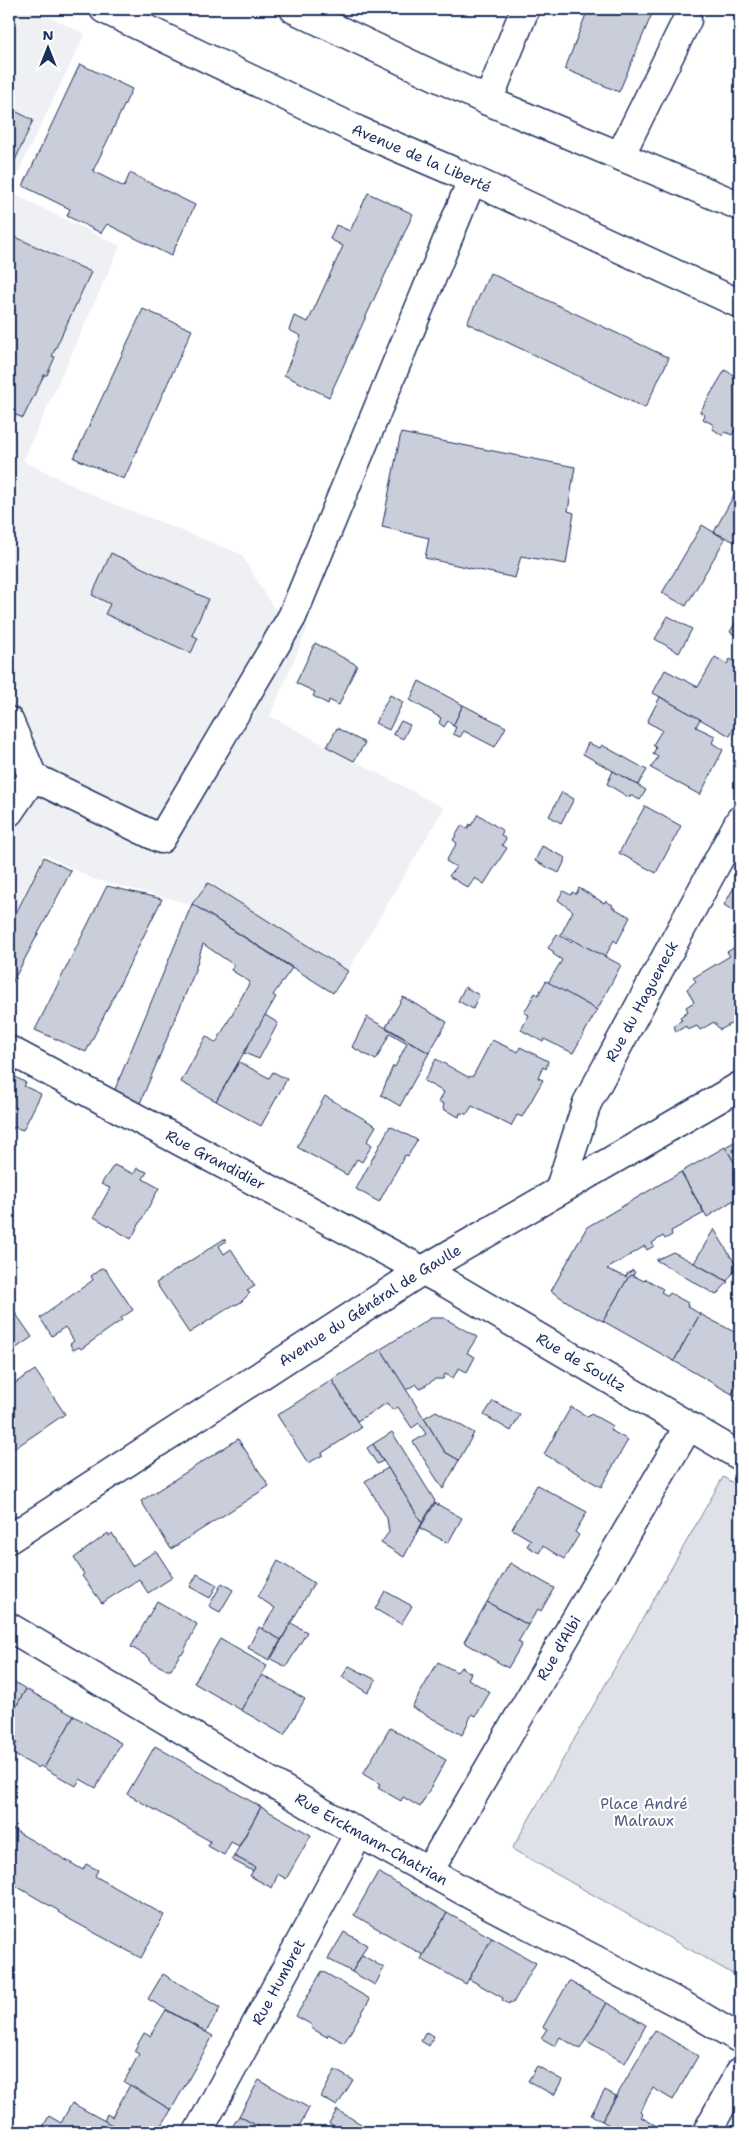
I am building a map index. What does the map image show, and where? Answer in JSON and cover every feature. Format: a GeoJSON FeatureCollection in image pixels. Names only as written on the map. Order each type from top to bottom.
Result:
{"type":"FeatureCollection","features":[{"type":"Feature","properties":{"kind":"street","name":"Avenue de la Liberté"},"geometry":{"type":"LineString","coordinates":[[104,9],[357,130],[472,180],[740,304]]}},
{"type":"Feature","properties":{"kind":"street"},"geometry":{"type":"LineString","coordinates":[[294,9],[488,101],[740,206]]}},
{"type":"Feature","properties":{"kind":"street"},"geometry":{"type":"LineString","coordinates":[[488,101],[525,9]]}},
{"type":"Feature","properties":{"kind":"street"},"geometry":{"type":"LineString","coordinates":[[620,156],[687,20]]}},
{"type":"Feature","properties":{"kind":"street"},"geometry":{"type":"LineString","coordinates":[[9,721],[34,777],[161,839],[292,617],[472,180]]}},
{"type":"Feature","properties":{"kind":"street"},"geometry":{"type":"LineString","coordinates":[[9,812],[34,777]]}},
{"type":"Feature","properties":{"kind":"street","name":"Rue du Hagueneck"},"geometry":{"type":"LineString","coordinates":[[559,1191],[586,1103],[740,820]]}},
{"type":"Feature","properties":{"kind":"street","name":"Rue Grandidier"},"geometry":{"type":"LineString","coordinates":[[9,1050],[423,1270]]}},
{"type":"Feature","properties":{"kind":"street","name":"Avenue du Général de Gaulle"},"geometry":{"type":"LineString","coordinates":[[9,1539],[423,1270],[740,1086]]}},
{"type":"Feature","properties":{"kind":"street","name":"Rue de Soultz"},"geometry":{"type":"LineString","coordinates":[[423,1270],[740,1456]]}},
{"type":"Feature","properties":{"kind":"street","name":"Rue d'Albi"},"geometry":{"type":"LineString","coordinates":[[429,1871],[688,1427]]}},
{"type":"Feature","properties":{"kind":"street","name":"Rue Erckmann-Chatrian"},"geometry":{"type":"LineString","coordinates":[[9,1627],[359,1833],[684,2006],[740,2039]]}},
{"type":"Feature","properties":{"kind":"street","name":"Rue Humbret"},"geometry":{"type":"LineString","coordinates":[[198,2132],[359,1833]]}},
{"type":"Feature","properties":{"kind":"street"},"geometry":{"type":"LineString","coordinates":[[706,2132],[740,2072]]}},
{"type":"Feature","properties":{"kind":"shaded area"},"geometry":{"type":"Polygon","coordinates":[[[9,9],[33,9],[85,34],[9,191],[9,9]]]}},
{"type":"Feature","properties":{"kind":"shaded area"},"geometry":{"type":"Polygon","coordinates":[[[9,192],[120,246],[23,461],[101,499],[241,554],[273,607],[308,627],[270,716],[444,808],[348,971],[209,883],[190,904],[93,879],[44,854],[9,921],[9,192]]]}},
{"type":"Feature","properties":{"kind":"green space","name":"Place André Malraux"},"geometry":{"type":"Polygon","coordinates":[[[723,1477],[740,1487],[740,1960],[733,1974],[512,1849],[723,1477]]]}},
{"type":"Feature","properties":{"kind":"building"},"geometry":{"type":"Polygon","coordinates":[[[588,9],[654,9],[619,92],[565,69],[588,9]]]}},
{"type":"Feature","properties":{"kind":"building"},"geometry":{"type":"Polygon","coordinates":[[[80,64],[132,89],[93,171],[124,187],[130,173],[195,205],[171,256],[107,224],[101,233],[67,216],[70,209],[23,186],[80,64]]]}},
{"type":"Feature","properties":{"kind":"building"},"geometry":{"type":"Polygon","coordinates":[[[9,108],[33,120],[9,174],[9,108]]]}},
{"type":"Feature","properties":{"kind":"building"},"geometry":{"type":"Polygon","coordinates":[[[368,193],[413,214],[329,397],[284,375],[301,336],[289,330],[294,316],[308,322],[343,246],[330,239],[336,225],[350,231],[368,193]]]}},
{"type":"Feature","properties":{"kind":"building"},"geometry":{"type":"Polygon","coordinates":[[[9,234],[91,272],[52,356],[55,357],[47,375],[44,375],[23,418],[9,412],[9,234]]]}},
{"type":"Feature","properties":{"kind":"building"},"geometry":{"type":"Polygon","coordinates":[[[490,273],[669,358],[645,408],[467,323],[490,273]]]}},
{"type":"Feature","properties":{"kind":"building"},"geometry":{"type":"Polygon","coordinates":[[[143,309],[192,330],[124,479],[74,458],[143,309]]]}},
{"type":"Feature","properties":{"kind":"building"},"geometry":{"type":"Polygon","coordinates":[[[725,370],[740,379],[740,435],[734,431],[732,435],[725,432],[723,436],[713,429],[714,425],[703,419],[705,415],[700,412],[725,370]]]}},
{"type":"Feature","properties":{"kind":"building"},"geometry":{"type":"Polygon","coordinates":[[[401,433],[575,467],[568,511],[574,513],[566,564],[521,556],[515,578],[425,558],[429,538],[382,527],[401,433]]]}},
{"type":"Feature","properties":{"kind":"building"},"geometry":{"type":"Polygon","coordinates":[[[740,484],[740,531],[735,542],[714,532],[740,484]]]}},
{"type":"Feature","properties":{"kind":"building"},"geometry":{"type":"Polygon","coordinates":[[[702,525],[725,539],[686,606],[662,593],[702,525]]]}},
{"type":"Feature","properties":{"kind":"building"},"geometry":{"type":"Polygon","coordinates":[[[111,553],[208,599],[192,635],[198,638],[191,653],[105,614],[110,604],[92,595],[111,553]]]}},
{"type":"Feature","properties":{"kind":"building"},"geometry":{"type":"Polygon","coordinates":[[[740,614],[740,638],[730,632],[740,614]]]}},
{"type":"Feature","properties":{"kind":"building"},"geometry":{"type":"Polygon","coordinates":[[[668,616],[692,629],[679,653],[655,639],[668,616]]]}},
{"type":"Feature","properties":{"kind":"building"},"geometry":{"type":"Polygon","coordinates":[[[315,643],[357,665],[339,705],[329,700],[328,704],[313,696],[315,692],[296,683],[315,643]]]}},
{"type":"Feature","properties":{"kind":"building"},"geometry":{"type":"Polygon","coordinates":[[[715,657],[727,664],[730,659],[740,665],[740,722],[738,721],[730,736],[653,693],[665,670],[698,687],[715,657]]]}},
{"type":"Feature","properties":{"kind":"building"},"geometry":{"type":"Polygon","coordinates":[[[419,681],[463,705],[453,726],[448,721],[444,727],[439,723],[441,718],[410,700],[419,681]]]}},
{"type":"Feature","properties":{"kind":"building"},"geometry":{"type":"Polygon","coordinates":[[[390,695],[403,702],[389,730],[375,723],[390,695]]]}},
{"type":"Feature","properties":{"kind":"building"},"geometry":{"type":"Polygon","coordinates":[[[660,697],[700,719],[696,727],[715,736],[712,743],[723,750],[700,795],[651,768],[658,757],[653,754],[656,748],[653,745],[662,730],[647,722],[660,697]]]}},
{"type":"Feature","properties":{"kind":"building"},"geometry":{"type":"Polygon","coordinates":[[[463,705],[506,727],[495,747],[464,731],[460,737],[453,734],[456,727],[453,726],[463,705]]]}},
{"type":"Feature","properties":{"kind":"building"},"geometry":{"type":"Polygon","coordinates":[[[401,721],[410,725],[403,739],[393,734],[401,721]]]}},
{"type":"Feature","properties":{"kind":"building"},"geometry":{"type":"Polygon","coordinates":[[[337,728],[365,743],[354,761],[327,747],[337,728]]]}},
{"type":"Feature","properties":{"kind":"building"},"geometry":{"type":"Polygon","coordinates":[[[588,743],[600,748],[602,745],[647,770],[638,785],[583,754],[588,743]]]}},
{"type":"Feature","properties":{"kind":"building"},"geometry":{"type":"Polygon","coordinates":[[[613,771],[646,790],[640,800],[632,796],[628,797],[607,784],[613,771]]]}},
{"type":"Feature","properties":{"kind":"building"},"geometry":{"type":"Polygon","coordinates":[[[562,792],[574,799],[561,823],[549,816],[562,792]]]}},
{"type":"Feature","properties":{"kind":"building"},"geometry":{"type":"Polygon","coordinates":[[[645,806],[681,826],[656,873],[619,853],[645,806]]]}},
{"type":"Feature","properties":{"kind":"building"},"geometry":{"type":"Polygon","coordinates":[[[478,814],[503,831],[501,835],[506,839],[502,845],[507,848],[484,884],[475,878],[468,888],[449,876],[456,867],[446,861],[457,843],[453,840],[462,825],[467,829],[478,814]]]}},
{"type":"Feature","properties":{"kind":"building"},"geometry":{"type":"Polygon","coordinates":[[[542,846],[566,858],[559,873],[535,861],[542,846]]]}},
{"type":"Feature","properties":{"kind":"building"},"geometry":{"type":"Polygon","coordinates":[[[44,857],[71,871],[9,989],[9,927],[44,857]]]}},
{"type":"Feature","properties":{"kind":"building"},"geometry":{"type":"Polygon","coordinates":[[[738,880],[740,881],[740,915],[724,905],[738,880]]]}},
{"type":"Feature","properties":{"kind":"building"},"geometry":{"type":"Polygon","coordinates":[[[208,883],[348,971],[333,993],[192,904],[208,883]]]}},
{"type":"Feature","properties":{"kind":"building"},"geometry":{"type":"Polygon","coordinates":[[[107,886],[162,899],[86,1052],[35,1030],[107,886]]]}},
{"type":"Feature","properties":{"kind":"building"},"geometry":{"type":"Polygon","coordinates":[[[579,888],[604,903],[605,901],[613,905],[612,907],[630,917],[617,943],[614,940],[605,957],[561,934],[573,911],[558,900],[563,891],[571,895],[572,892],[576,894],[579,888]]]}},
{"type":"Feature","properties":{"kind":"building"},"geometry":{"type":"Polygon","coordinates":[[[192,904],[292,968],[273,995],[276,997],[216,1101],[181,1082],[206,1036],[216,1043],[250,982],[231,970],[234,965],[203,944],[193,976],[138,1108],[113,1094],[192,904]]]}},
{"type":"Feature","properties":{"kind":"building"},"geometry":{"type":"Polygon","coordinates":[[[557,934],[571,942],[573,940],[621,965],[597,1010],[548,983],[562,960],[548,948],[557,934]]]}},
{"type":"Feature","properties":{"kind":"building"},"geometry":{"type":"Polygon","coordinates":[[[740,944],[740,1019],[720,1030],[714,1022],[700,1030],[697,1026],[688,1030],[686,1026],[676,1032],[674,1025],[682,1020],[680,1017],[688,1011],[686,1007],[694,1002],[687,989],[696,981],[693,978],[730,956],[727,952],[740,944]]]}},
{"type":"Feature","properties":{"kind":"building"},"geometry":{"type":"Polygon","coordinates":[[[546,981],[597,1010],[573,1053],[544,1039],[543,1042],[521,1030],[529,1015],[524,1013],[535,993],[538,995],[546,981]]]}},
{"type":"Feature","properties":{"kind":"building"},"geometry":{"type":"Polygon","coordinates":[[[465,987],[479,995],[473,1009],[458,1001],[465,987]]]}},
{"type":"Feature","properties":{"kind":"building"},"geometry":{"type":"Polygon","coordinates":[[[403,997],[447,1022],[429,1053],[386,1027],[403,997]]]}},
{"type":"Feature","properties":{"kind":"building"},"geometry":{"type":"Polygon","coordinates":[[[265,1015],[278,1023],[259,1059],[244,1053],[265,1015]]]}},
{"type":"Feature","properties":{"kind":"building"},"geometry":{"type":"Polygon","coordinates":[[[367,1017],[429,1053],[400,1106],[381,1095],[393,1066],[395,1067],[407,1043],[390,1033],[376,1060],[352,1047],[367,1017]]]}},
{"type":"Feature","properties":{"kind":"building"},"geometry":{"type":"Polygon","coordinates":[[[492,1040],[518,1052],[520,1047],[548,1061],[546,1069],[543,1067],[538,1078],[543,1080],[522,1117],[517,1115],[511,1126],[472,1106],[467,1114],[460,1113],[459,1117],[443,1109],[444,1104],[439,1102],[444,1092],[424,1081],[436,1059],[468,1077],[473,1076],[492,1040]]]}},
{"type":"Feature","properties":{"kind":"building"},"geometry":{"type":"Polygon","coordinates":[[[239,1062],[269,1078],[273,1072],[287,1079],[261,1126],[216,1101],[239,1062]]]}},
{"type":"Feature","properties":{"kind":"building"},"geometry":{"type":"Polygon","coordinates":[[[9,1073],[26,1083],[24,1086],[41,1094],[23,1130],[14,1127],[9,1136],[9,1073]]]}},
{"type":"Feature","properties":{"kind":"building"},"geometry":{"type":"Polygon","coordinates":[[[325,1096],[376,1126],[367,1141],[372,1145],[362,1162],[357,1159],[347,1175],[297,1147],[325,1096]]]}},
{"type":"Feature","properties":{"kind":"building"},"geometry":{"type":"Polygon","coordinates":[[[390,1126],[417,1140],[408,1156],[405,1155],[379,1202],[356,1189],[390,1126]]]}},
{"type":"Feature","properties":{"kind":"building"},"geometry":{"type":"Polygon","coordinates":[[[740,1139],[740,1172],[725,1147],[740,1139]]]}},
{"type":"Feature","properties":{"kind":"building"},"geometry":{"type":"Polygon","coordinates":[[[725,1147],[740,1172],[740,1196],[707,1217],[681,1172],[725,1147]]]}},
{"type":"Feature","properties":{"kind":"building"},"geometry":{"type":"Polygon","coordinates":[[[114,1165],[134,1174],[137,1168],[147,1172],[143,1179],[159,1188],[131,1239],[94,1217],[110,1188],[101,1184],[114,1165]]]}},
{"type":"Feature","properties":{"kind":"building"},"geometry":{"type":"Polygon","coordinates":[[[681,1172],[704,1213],[671,1231],[672,1235],[665,1239],[663,1236],[652,1243],[654,1246],[647,1250],[645,1246],[607,1269],[626,1277],[633,1270],[635,1273],[628,1278],[603,1321],[580,1310],[551,1291],[587,1227],[681,1172]]]}},
{"type":"Feature","properties":{"kind":"building"},"geometry":{"type":"Polygon","coordinates":[[[714,1229],[737,1267],[727,1281],[694,1263],[714,1229]]]}},
{"type":"Feature","properties":{"kind":"building"},"geometry":{"type":"Polygon","coordinates":[[[224,1239],[226,1241],[219,1246],[224,1254],[231,1249],[255,1286],[247,1291],[250,1293],[241,1302],[189,1333],[156,1283],[224,1239]]]}},
{"type":"Feature","properties":{"kind":"building"},"geometry":{"type":"Polygon","coordinates":[[[673,1252],[728,1282],[716,1295],[656,1260],[673,1252]]]}},
{"type":"Feature","properties":{"kind":"building"},"geometry":{"type":"Polygon","coordinates":[[[102,1268],[106,1270],[133,1310],[81,1349],[79,1347],[73,1350],[70,1344],[74,1341],[65,1327],[52,1336],[40,1318],[93,1280],[91,1276],[102,1268]]]}},
{"type":"Feature","properties":{"kind":"building"},"geometry":{"type":"Polygon","coordinates":[[[632,1275],[644,1281],[646,1279],[663,1289],[661,1292],[668,1296],[670,1293],[688,1303],[687,1306],[700,1314],[674,1361],[603,1321],[628,1278],[632,1275]]]}},
{"type":"Feature","properties":{"kind":"building"},"geometry":{"type":"Polygon","coordinates":[[[9,1304],[32,1337],[9,1353],[9,1304]]]}},
{"type":"Feature","properties":{"kind":"building"},"geometry":{"type":"Polygon","coordinates":[[[700,1314],[740,1335],[740,1379],[732,1394],[674,1361],[700,1314]]]}},
{"type":"Feature","properties":{"kind":"building"},"geometry":{"type":"Polygon","coordinates":[[[431,1318],[444,1318],[477,1337],[467,1353],[475,1357],[467,1372],[459,1368],[453,1378],[445,1374],[443,1379],[435,1379],[420,1389],[416,1384],[406,1390],[381,1349],[431,1318]]]}},
{"type":"Feature","properties":{"kind":"building"},"geometry":{"type":"Polygon","coordinates":[[[381,1349],[445,1452],[459,1460],[443,1489],[413,1442],[426,1434],[419,1423],[412,1428],[398,1407],[392,1410],[387,1403],[357,1421],[332,1380],[381,1349]]]}},
{"type":"Feature","properties":{"kind":"building"},"geometry":{"type":"Polygon","coordinates":[[[35,1370],[65,1414],[9,1452],[9,1387],[35,1370]]]}},
{"type":"Feature","properties":{"kind":"building"},"geometry":{"type":"Polygon","coordinates":[[[740,1379],[740,1399],[732,1394],[740,1379]]]}},
{"type":"Feature","properties":{"kind":"building"},"geometry":{"type":"Polygon","coordinates":[[[332,1380],[361,1428],[322,1453],[323,1455],[308,1463],[277,1415],[332,1380]]]}},
{"type":"Feature","properties":{"kind":"building"},"geometry":{"type":"Polygon","coordinates":[[[493,1401],[520,1415],[511,1431],[484,1415],[493,1401]]]}},
{"type":"Feature","properties":{"kind":"building"},"geometry":{"type":"Polygon","coordinates":[[[571,1407],[588,1417],[591,1414],[613,1426],[610,1430],[628,1440],[601,1487],[544,1454],[571,1407]]]}},
{"type":"Feature","properties":{"kind":"building"},"geometry":{"type":"Polygon","coordinates":[[[436,1411],[474,1433],[459,1460],[445,1452],[424,1418],[436,1411]]]}},
{"type":"Feature","properties":{"kind":"building"},"geometry":{"type":"Polygon","coordinates":[[[392,1432],[435,1501],[422,1523],[373,1444],[392,1432]]]}},
{"type":"Feature","properties":{"kind":"building"},"geometry":{"type":"Polygon","coordinates":[[[238,1439],[269,1486],[171,1549],[141,1501],[238,1439]]]}},
{"type":"Feature","properties":{"kind":"building"},"geometry":{"type":"Polygon","coordinates":[[[373,1444],[383,1461],[377,1464],[367,1448],[373,1444]]]}},
{"type":"Feature","properties":{"kind":"building"},"geometry":{"type":"Polygon","coordinates":[[[388,1468],[422,1523],[404,1557],[381,1543],[389,1532],[387,1518],[365,1481],[388,1468]]]}},
{"type":"Feature","properties":{"kind":"building"},"geometry":{"type":"Polygon","coordinates":[[[537,1485],[587,1512],[575,1532],[579,1535],[564,1559],[543,1546],[539,1553],[527,1546],[531,1540],[512,1529],[537,1485]]]}},
{"type":"Feature","properties":{"kind":"building"},"geometry":{"type":"Polygon","coordinates":[[[435,1503],[462,1518],[448,1543],[420,1528],[435,1503]]]}},
{"type":"Feature","properties":{"kind":"building"},"geometry":{"type":"Polygon","coordinates":[[[108,1533],[109,1536],[112,1533],[132,1566],[156,1551],[173,1577],[148,1593],[139,1579],[102,1603],[82,1576],[84,1574],[74,1558],[108,1533]]]}},
{"type":"Feature","properties":{"kind":"building"},"geometry":{"type":"Polygon","coordinates":[[[278,1561],[314,1583],[281,1640],[262,1629],[275,1608],[258,1597],[278,1561]]]}},
{"type":"Feature","properties":{"kind":"building"},"geometry":{"type":"Polygon","coordinates":[[[510,1563],[554,1588],[541,1611],[538,1609],[528,1625],[487,1602],[510,1563]]]}},
{"type":"Feature","properties":{"kind":"building"},"geometry":{"type":"Polygon","coordinates":[[[197,1574],[217,1585],[210,1598],[190,1587],[197,1574]]]}},
{"type":"Feature","properties":{"kind":"building"},"geometry":{"type":"Polygon","coordinates":[[[222,1583],[233,1590],[220,1612],[209,1606],[222,1583]]]}},
{"type":"Feature","properties":{"kind":"building"},"geometry":{"type":"Polygon","coordinates":[[[385,1591],[412,1606],[401,1624],[375,1609],[385,1591]]]}},
{"type":"Feature","properties":{"kind":"building"},"geometry":{"type":"Polygon","coordinates":[[[157,1601],[197,1624],[183,1653],[180,1654],[171,1670],[167,1670],[150,1661],[150,1658],[131,1647],[157,1601]]]}},
{"type":"Feature","properties":{"kind":"building"},"geometry":{"type":"Polygon","coordinates":[[[487,1602],[528,1625],[518,1642],[522,1644],[508,1668],[464,1642],[487,1602]]]}},
{"type":"Feature","properties":{"kind":"building"},"geometry":{"type":"Polygon","coordinates":[[[291,1623],[307,1632],[286,1667],[271,1659],[291,1623]]]}},
{"type":"Feature","properties":{"kind":"building"},"geometry":{"type":"Polygon","coordinates":[[[259,1627],[281,1640],[269,1660],[248,1648],[259,1627]]]}},
{"type":"Feature","properties":{"kind":"building"},"geometry":{"type":"Polygon","coordinates":[[[220,1639],[267,1666],[241,1710],[194,1683],[220,1639]]]}},
{"type":"Feature","properties":{"kind":"building"},"geometry":{"type":"Polygon","coordinates":[[[438,1662],[457,1672],[461,1667],[471,1673],[468,1679],[490,1692],[476,1716],[472,1714],[462,1735],[412,1707],[438,1662]]]}},
{"type":"Feature","properties":{"kind":"building"},"geometry":{"type":"Polygon","coordinates":[[[349,1666],[376,1680],[368,1693],[342,1677],[349,1666]]]}},
{"type":"Feature","properties":{"kind":"building"},"geometry":{"type":"Polygon","coordinates":[[[262,1675],[305,1699],[284,1735],[241,1710],[262,1675]]]}},
{"type":"Feature","properties":{"kind":"building"},"geometry":{"type":"Polygon","coordinates":[[[9,1679],[26,1689],[9,1719],[9,1679]]]}},
{"type":"Feature","properties":{"kind":"building"},"geometry":{"type":"Polygon","coordinates":[[[26,1689],[74,1716],[44,1768],[40,1766],[38,1768],[11,1753],[17,1743],[9,1739],[9,1719],[26,1689]]]}},
{"type":"Feature","properties":{"kind":"building"},"geometry":{"type":"Polygon","coordinates":[[[74,1716],[121,1743],[96,1788],[80,1779],[76,1786],[44,1768],[74,1716]]]}},
{"type":"Feature","properties":{"kind":"building"},"geometry":{"type":"Polygon","coordinates":[[[390,1728],[446,1760],[420,1807],[403,1797],[401,1801],[378,1788],[380,1784],[363,1774],[390,1728]]]}},
{"type":"Feature","properties":{"kind":"building"},"geometry":{"type":"Polygon","coordinates":[[[155,1746],[261,1807],[239,1846],[231,1842],[224,1855],[208,1846],[210,1841],[127,1794],[155,1746]]]}},
{"type":"Feature","properties":{"kind":"building"},"geometry":{"type":"Polygon","coordinates":[[[261,1807],[311,1835],[286,1879],[278,1874],[272,1888],[250,1876],[255,1867],[234,1856],[261,1807]]]}},
{"type":"Feature","properties":{"kind":"building"},"geometry":{"type":"Polygon","coordinates":[[[9,1827],[83,1870],[86,1864],[98,1870],[95,1876],[164,1915],[141,1958],[71,1920],[9,1882],[9,1827]]]}},
{"type":"Feature","properties":{"kind":"building"},"geometry":{"type":"Polygon","coordinates":[[[234,1856],[255,1867],[253,1871],[232,1860],[234,1856]]]}},
{"type":"Feature","properties":{"kind":"building"},"geometry":{"type":"Polygon","coordinates":[[[378,1872],[447,1913],[423,1955],[354,1915],[378,1872]]]}},
{"type":"Feature","properties":{"kind":"building"},"geometry":{"type":"Polygon","coordinates":[[[447,1913],[492,1938],[466,1984],[421,1959],[447,1913]]]}},
{"type":"Feature","properties":{"kind":"building"},"geometry":{"type":"Polygon","coordinates":[[[344,1932],[367,1945],[352,1972],[328,1959],[344,1932]]]}},
{"type":"Feature","properties":{"kind":"building"},"geometry":{"type":"Polygon","coordinates":[[[492,1938],[536,1963],[513,2003],[510,2002],[509,2004],[502,2000],[503,1998],[469,1979],[492,1938]]]}},
{"type":"Feature","properties":{"kind":"building"},"geometry":{"type":"Polygon","coordinates":[[[362,1955],[384,1968],[375,1985],[352,1972],[362,1955]]]}},
{"type":"Feature","properties":{"kind":"building"},"geometry":{"type":"Polygon","coordinates":[[[322,1971],[370,1999],[344,2043],[328,2034],[327,2037],[311,2028],[312,2025],[296,2016],[322,1971]]]}},
{"type":"Feature","properties":{"kind":"building"},"geometry":{"type":"Polygon","coordinates":[[[163,1974],[220,2008],[206,2032],[148,1999],[163,1974]]]}},
{"type":"Feature","properties":{"kind":"building"},"geometry":{"type":"Polygon","coordinates":[[[569,1981],[607,2003],[580,2049],[560,2037],[555,2046],[541,2038],[547,2029],[543,2027],[569,1981]]]}},
{"type":"Feature","properties":{"kind":"building"},"geometry":{"type":"Polygon","coordinates":[[[607,2003],[646,2025],[625,2063],[585,2040],[607,2003]]]}},
{"type":"Feature","properties":{"kind":"building"},"geometry":{"type":"Polygon","coordinates":[[[166,2010],[213,2036],[171,2110],[124,2082],[139,2054],[134,2051],[144,2033],[150,2036],[166,2010]]]}},
{"type":"Feature","properties":{"kind":"building"},"geometry":{"type":"Polygon","coordinates":[[[655,2030],[698,2056],[673,2100],[653,2088],[640,2111],[643,2114],[641,2117],[667,2132],[621,2132],[602,2121],[655,2030]]]}},
{"type":"Feature","properties":{"kind":"building"},"geometry":{"type":"Polygon","coordinates":[[[426,2032],[434,2036],[429,2046],[421,2041],[426,2032]]]}},
{"type":"Feature","properties":{"kind":"building"},"geometry":{"type":"Polygon","coordinates":[[[537,2066],[562,2080],[554,2095],[528,2081],[537,2066]]]}},
{"type":"Feature","properties":{"kind":"building"},"geometry":{"type":"Polygon","coordinates":[[[335,2070],[353,2080],[337,2106],[321,2097],[335,2070]]]}},
{"type":"Feature","properties":{"kind":"building"},"geometry":{"type":"Polygon","coordinates":[[[259,2080],[309,2108],[296,2132],[287,2127],[284,2132],[268,2132],[239,2116],[259,2080]]]}},
{"type":"Feature","properties":{"kind":"building"},"geometry":{"type":"Polygon","coordinates":[[[130,2085],[171,2110],[158,2132],[124,2132],[104,2121],[107,2114],[112,2117],[130,2085]]]}},
{"type":"Feature","properties":{"kind":"building"},"geometry":{"type":"Polygon","coordinates":[[[605,2090],[616,2096],[602,2121],[591,2115],[605,2090]]]}},
{"type":"Feature","properties":{"kind":"building"},"geometry":{"type":"Polygon","coordinates":[[[72,2103],[124,2132],[40,2132],[49,2116],[61,2123],[72,2103]]]}},
{"type":"Feature","properties":{"kind":"building"},"geometry":{"type":"Polygon","coordinates":[[[337,2110],[361,2124],[356,2132],[344,2132],[329,2123],[337,2110]]]}},
{"type":"Feature","properties":{"kind":"building"},"geometry":{"type":"Polygon","coordinates":[[[239,2116],[268,2132],[229,2132],[239,2116]]]}}]}
